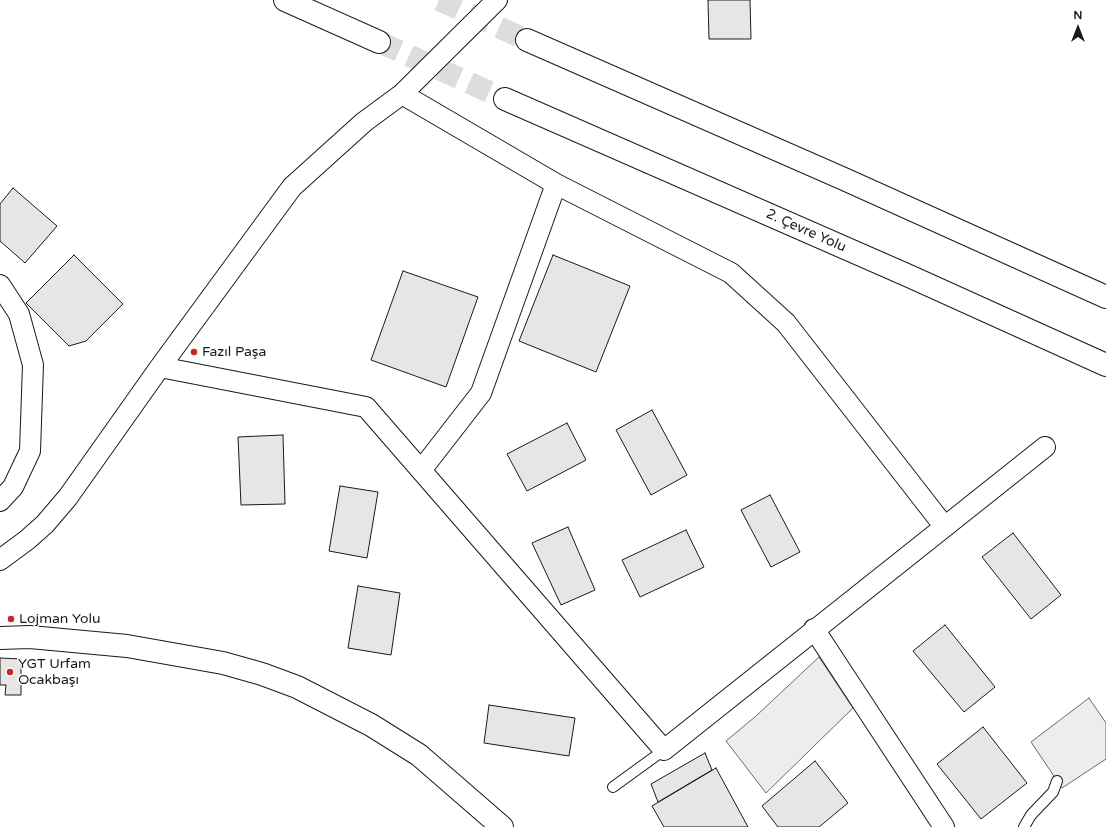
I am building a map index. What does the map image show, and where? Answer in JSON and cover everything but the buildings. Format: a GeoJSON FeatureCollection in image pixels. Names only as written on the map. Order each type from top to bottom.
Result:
{"type":"FeatureCollection","features":[{"type":"Feature","properties":{"kind":"main road"},"geometry":{"type":"LineString","coordinates":[[285,0],[379,42]]}},
{"type":"Feature","properties":{"kind":"main road"},"geometry":{"type":"LineString","coordinates":[[527,40],[844,179],[1106,297]]}},
{"type":"Feature","properties":{"kind":"main road","name":"2. Çevre Yolu"},"geometry":{"type":"LineString","coordinates":[[505,99],[1106,365]]}},
{"type":"Feature","properties":{"kind":"main road"},"geometry":{"type":"LineString","coordinates":[[0,638],[30,636],[134,648],[223,663],[262,674],[297,687],[371,724],[419,755],[502,827]]}},
{"type":"Feature","properties":{"kind":"street"},"geometry":{"type":"LineString","coordinates":[[0,560],[27,540],[45,524],[68,497],[160,367],[292,187],[364,122],[402,94],[496,0]]}},
{"type":"Feature","properties":{"kind":"street"},"geometry":{"type":"LineString","coordinates":[[402,94],[556,184],[731,273],[786,323],[944,526]]}},
{"type":"Feature","properties":{"kind":"street"},"geometry":{"type":"LineString","coordinates":[[422,469],[481,393],[556,184]]}},
{"type":"Feature","properties":{"kind":"street"},"geometry":{"type":"LineString","coordinates":[[0,285],[19,314],[33,365],[30,451],[13,487],[0,501]]}},
{"type":"Feature","properties":{"kind":"street"},"geometry":{"type":"LineString","coordinates":[[160,367],[366,407],[422,469],[664,750],[814,629],[1045,447]]}},
{"type":"Feature","properties":{"kind":"street"},"geometry":{"type":"LineString","coordinates":[[814,629],[944,827]]}},
{"type":"Feature","properties":{"kind":"lane"},"geometry":{"type":"LineString","coordinates":[[613,787],[664,750]]}},
{"type":"Feature","properties":{"kind":"lane"},"geometry":{"type":"LineString","coordinates":[[1024,827],[1031,815],[1053,792],[1058,781]]}},
{"type":"Feature","properties":{"kind":"shaded area"},"geometry":{"type":"Polygon","coordinates":[[[819,657],[853,708],[766,793],[726,741],[756,716],[819,657]]]}},
{"type":"Feature","properties":{"kind":"shaded area"},"geometry":{"type":"Polygon","coordinates":[[[1089,698],[1106,723],[1106,759],[1062,788],[1031,742],[1089,698]]]}},
{"type":"Feature","properties":{"kind":"tunnel"},"geometry":{"type":"LineString","coordinates":[[439,0],[527,40]]}},
{"type":"Feature","properties":{"kind":"tunnel"},"geometry":{"type":"LineString","coordinates":[[379,42],[505,99]]}},
{"type":"Feature","properties":{"kind":"place","name":"Fazıl Paşa"},"geometry":{"type":"Point","coordinates":[194,352]}},
{"type":"Feature","properties":{"kind":"place","name":"Lojman Yolu"},"geometry":{"type":"Point","coordinates":[11,619]}},
{"type":"Feature","properties":{"kind":"place","name":"YGT Urfam Ocakbaşı"},"geometry":{"type":"Point","coordinates":[10,672]}}]}
